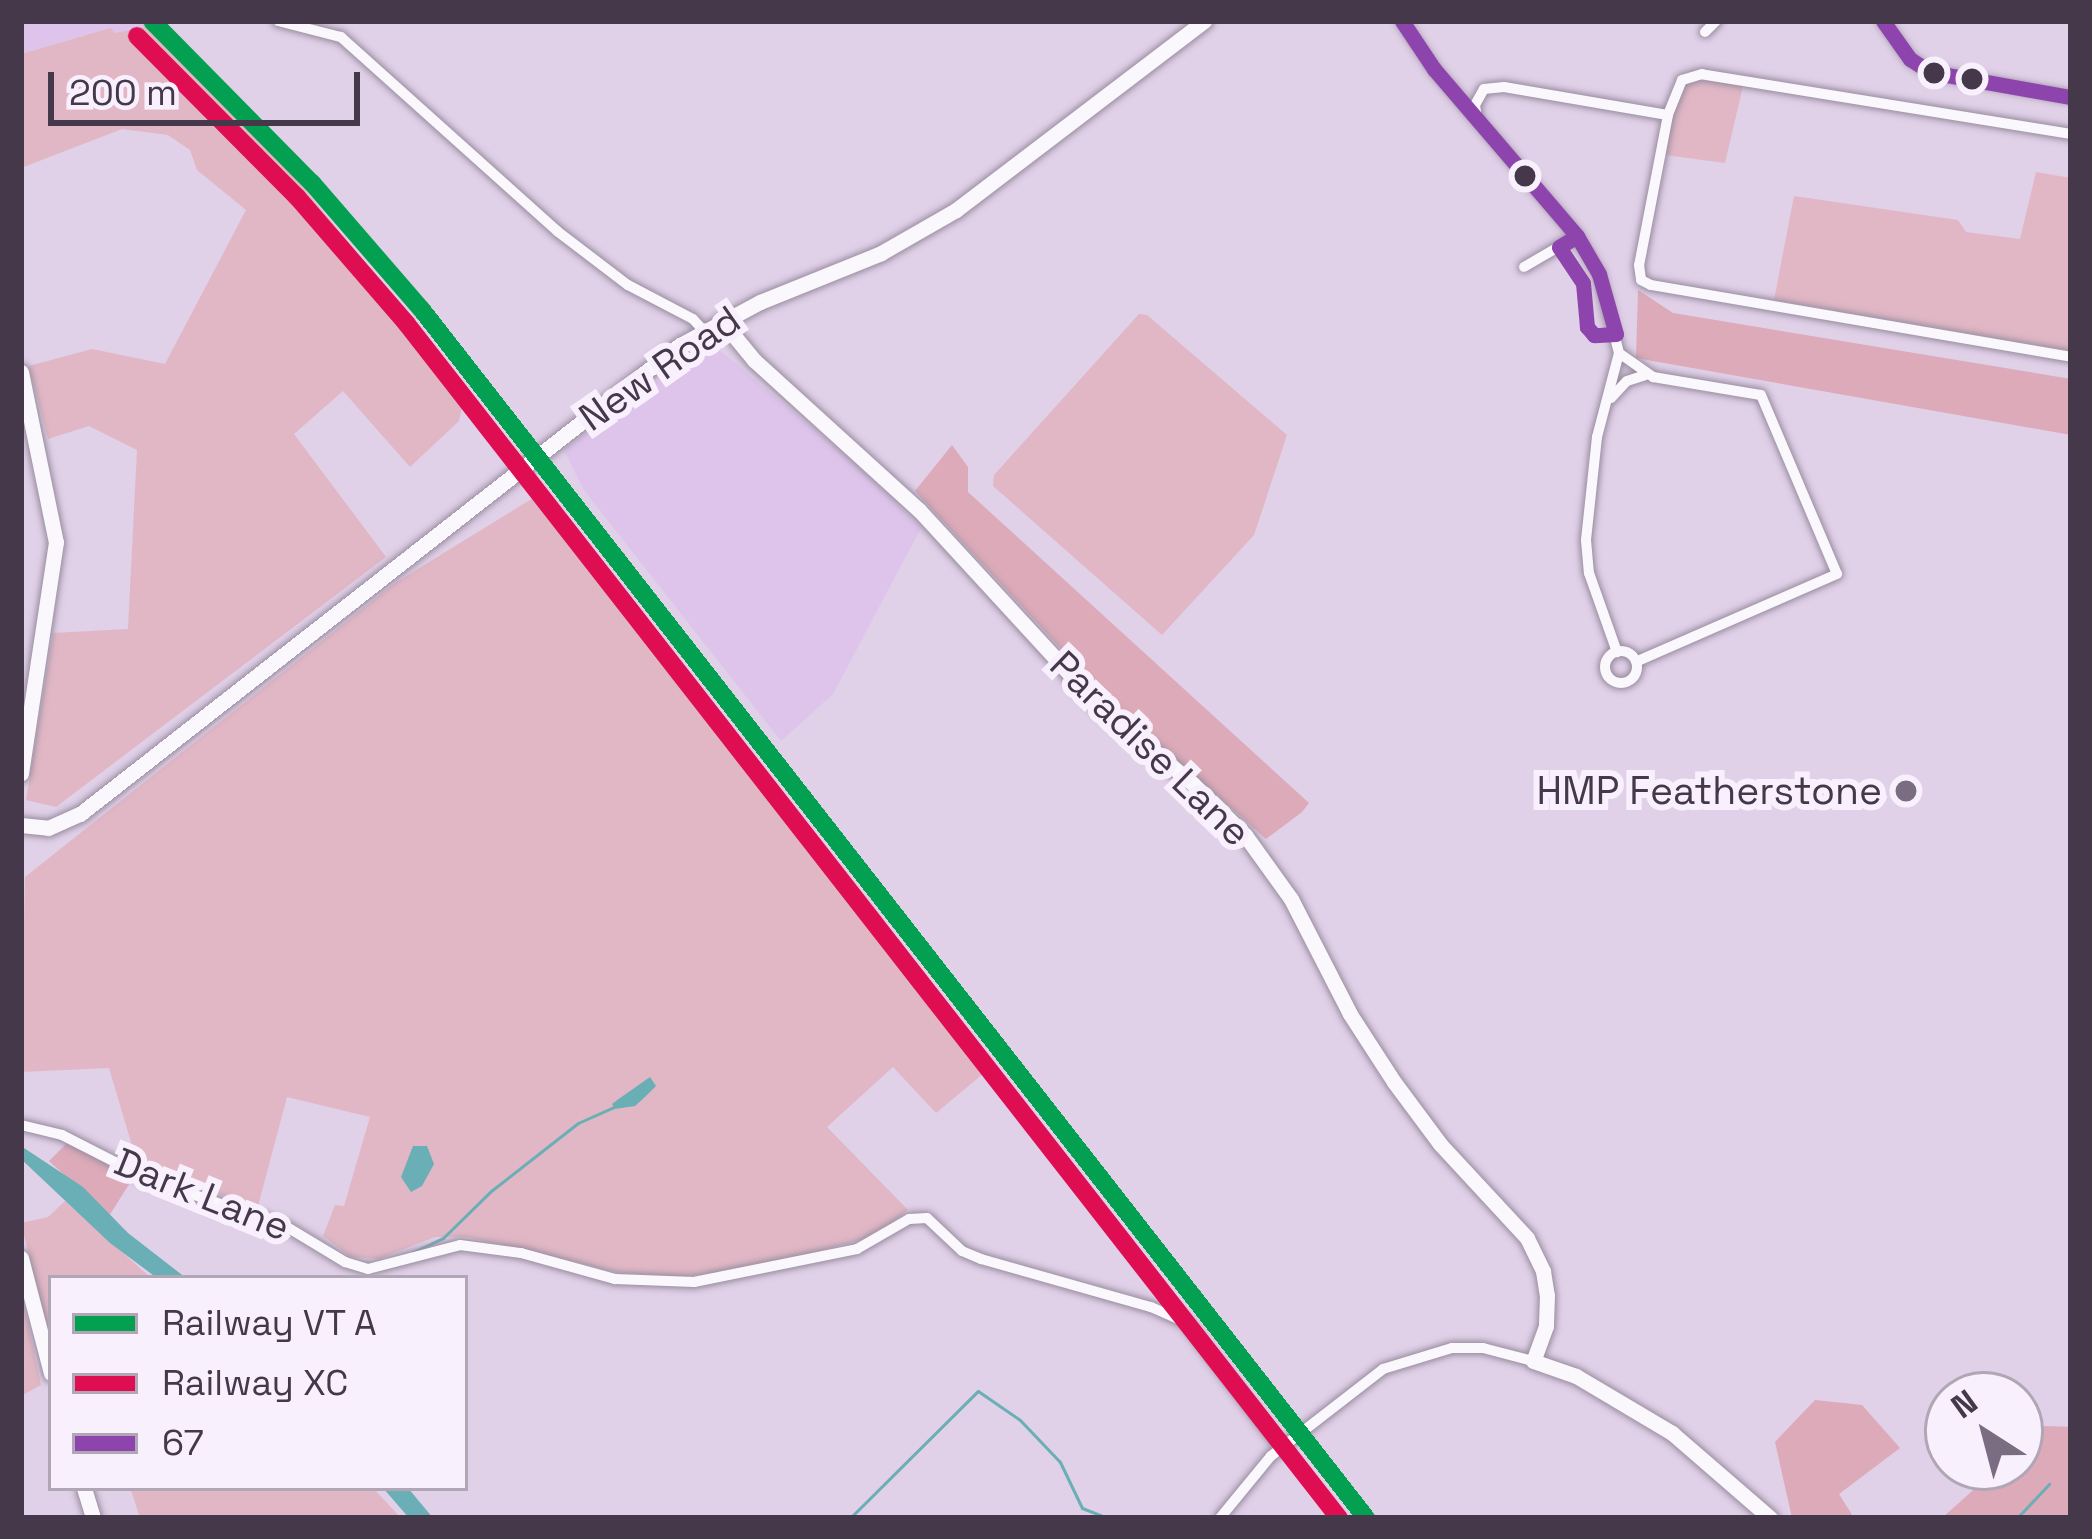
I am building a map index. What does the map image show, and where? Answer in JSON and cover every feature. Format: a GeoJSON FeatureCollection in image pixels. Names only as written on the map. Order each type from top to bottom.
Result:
{"type":"FeatureCollection","features":[{"type":"Feature","properties":{"kind":"street"},"geometry":{"type":"LineString","coordinates":[[278,21],[341,37],[557,231],[628,285],[693,319],[703,330]]}},
{"type":"Feature","properties":{"kind":"street","name":"New Road"},"geometry":{"type":"LineString","coordinates":[[21,825],[48,828],[80,814],[703,330],[881,254],[943,219],[1204,21]]}},
{"type":"Feature","properties":{"kind":"street"},"geometry":{"type":"LineString","coordinates":[[1402,21],[1477,122],[1577,236],[1599,274],[1619,353],[1598,437],[1586,540],[1589,573],[1617,652]]}},
{"type":"Feature","properties":{"kind":"street"},"geometry":{"type":"LineString","coordinates":[[1706,32],[1716,21]]}},
{"type":"Feature","properties":{"kind":"street"},"geometry":{"type":"LineString","coordinates":[[1883,21],[1910,59],[1930,71],[2071,98]]}},
{"type":"Feature","properties":{"kind":"street"},"geometry":{"type":"LineString","coordinates":[[2071,134],[1702,74],[1682,80],[1668,115],[1639,265],[1641,280],[1651,285],[2071,357]]}},
{"type":"Feature","properties":{"kind":"street"},"geometry":{"type":"LineString","coordinates":[[1477,122],[1475,105],[1484,89],[1504,87],[1668,115]]}},
{"type":"Feature","properties":{"kind":"street"},"geometry":{"type":"LineString","coordinates":[[1524,267],[1577,236]]}},
{"type":"Feature","properties":{"kind":"street","name":"Paradise Lane"},"geometry":{"type":"LineString","coordinates":[[722,320],[754,360],[919,510],[1098,705],[1193,784],[1245,836],[1291,899],[1351,1014],[1394,1082],[1440,1144],[1527,1238],[1544,1271],[1547,1295],[1546,1326],[1534,1361]]}},
{"type":"Feature","properties":{"kind":"street"},"geometry":{"type":"LineString","coordinates":[[1619,353],[1645,374],[1761,395],[1837,574],[1636,662]]}},
{"type":"Feature","properties":{"kind":"street"},"geometry":{"type":"LineString","coordinates":[[21,371],[56,542],[21,773]]}},
{"type":"Feature","properties":{"kind":"street"},"geometry":{"type":"LineString","coordinates":[[1609,401],[1628,381],[1645,374]]}},
{"type":"Feature","properties":{"kind":"street"},"geometry":{"type":"LineString","coordinates":[[1617,652],[1631,654],[1636,662],[1632,678],[1613,681],[1605,667],[1617,652]]}},
{"type":"Feature","properties":{"kind":"street","name":"Dark Lane"},"geometry":{"type":"LineString","coordinates":[[21,1125],[62,1136],[146,1178],[287,1227],[345,1262],[368,1269],[460,1245],[521,1253],[615,1279],[694,1282],[857,1249],[910,1220],[927,1218],[962,1251],[981,1259],[1151,1306],[1185,1322],[1281,1448]]}},
{"type":"Feature","properties":{"kind":"street"},"geometry":{"type":"LineString","coordinates":[[21,1258],[48,1362]]}},
{"type":"Feature","properties":{"kind":"street"},"geometry":{"type":"LineString","coordinates":[[1220,1518],[1251,1475],[1358,1385],[1412,1356],[1483,1348],[1576,1376],[1672,1433],[1770,1518]]}},
{"type":"Feature","properties":{"kind":"shaded area"},"geometry":{"type":"Polygon","coordinates":[[[21,21],[139,21],[146,27],[115,33],[109,28],[21,54],[21,21]]]}},
{"type":"Feature","properties":{"kind":"shaded area"},"geometry":{"type":"Polygon","coordinates":[[[146,27],[273,151],[467,386],[459,421],[410,467],[343,391],[294,434],[386,557],[56,807],[26,800],[53,633],[128,629],[137,450],[89,426],[48,439],[29,366],[92,349],[165,364],[246,210],[197,170],[190,150],[168,135],[122,129],[21,168],[21,54],[110,28],[115,33],[146,27]]]}},
{"type":"Feature","properties":{"kind":"shaded area"},"geometry":{"type":"Polygon","coordinates":[[[1702,74],[1744,82],[1725,163],[1665,155],[1668,115],[1682,80],[1702,74]]]}},
{"type":"Feature","properties":{"kind":"shaded area"},"geometry":{"type":"Polygon","coordinates":[[[2036,172],[2071,178],[2071,351],[1774,300],[1794,196],[1958,220],[1966,232],[2020,239],[2036,172]]]}},
{"type":"Feature","properties":{"kind":"shaded area"},"geometry":{"type":"Polygon","coordinates":[[[1638,290],[1673,313],[2071,379],[2071,435],[1636,358],[1638,290]]]}},
{"type":"Feature","properties":{"kind":"shaded area"},"geometry":{"type":"Polygon","coordinates":[[[1139,314],[1147,315],[1287,435],[1254,535],[1162,635],[993,486],[994,475],[1139,314]]]}},
{"type":"Feature","properties":{"kind":"shaded area"},"geometry":{"type":"Polygon","coordinates":[[[716,347],[858,466],[921,528],[833,694],[781,741],[583,489],[564,450],[647,387],[716,347]]]}},
{"type":"Feature","properties":{"kind":"shaded area"},"geometry":{"type":"Polygon","coordinates":[[[952,445],[968,467],[968,492],[1309,803],[1302,812],[1266,839],[1103,694],[915,491],[952,445]]]}},
{"type":"Feature","properties":{"kind":"shaded area"},"geometry":{"type":"Polygon","coordinates":[[[546,490],[878,912],[990,1068],[936,1113],[893,1067],[827,1127],[908,1210],[876,1236],[749,1269],[676,1277],[621,1273],[467,1237],[435,1237],[379,1259],[351,1257],[323,1236],[335,1205],[344,1206],[370,1117],[287,1097],[257,1210],[136,1159],[109,1068],[21,1072],[25,877],[395,583],[546,490]]]}},
{"type":"Feature","properties":{"kind":"shaded area"},"geometry":{"type":"Polygon","coordinates":[[[650,1077],[656,1086],[645,1097],[635,1106],[615,1109],[612,1104],[650,1077]]]}},
{"type":"Feature","properties":{"kind":"shaded area"},"geometry":{"type":"Polygon","coordinates":[[[68,1142],[133,1178],[109,1216],[49,1161],[68,1142]]]}},
{"type":"Feature","properties":{"kind":"shaded area"},"geometry":{"type":"Polygon","coordinates":[[[21,1146],[83,1187],[128,1233],[182,1275],[153,1275],[110,1243],[21,1159],[21,1146]]]}},
{"type":"Feature","properties":{"kind":"shaded area"},"geometry":{"type":"Polygon","coordinates":[[[413,1146],[427,1146],[434,1164],[422,1186],[411,1192],[401,1177],[413,1146]]]}},
{"type":"Feature","properties":{"kind":"shaded area"},"geometry":{"type":"Polygon","coordinates":[[[65,1201],[148,1275],[48,1275],[48,1331],[21,1223],[48,1217],[65,1201]]]}},
{"type":"Feature","properties":{"kind":"shaded area"},"geometry":{"type":"Polygon","coordinates":[[[21,1290],[41,1385],[21,1396],[21,1290]]]}},
{"type":"Feature","properties":{"kind":"shaded area"},"geometry":{"type":"Polygon","coordinates":[[[1815,1400],[1862,1405],[1900,1448],[1839,1494],[1854,1518],[1792,1518],[1775,1442],[1815,1400]]]}},
{"type":"Feature","properties":{"kind":"shaded area"},"geometry":{"type":"Polygon","coordinates":[[[2044,1426],[2071,1427],[2071,1512],[2064,1518],[1942,1518],[1972,1491],[2044,1491],[2044,1426]]]}},
{"type":"Feature","properties":{"kind":"shaded area"},"geometry":{"type":"Polygon","coordinates":[[[131,1491],[376,1491],[401,1518],[140,1518],[131,1491]]]}},
{"type":"Feature","properties":{"kind":"shaded area"},"geometry":{"type":"Polygon","coordinates":[[[386,1491],[410,1491],[433,1518],[409,1518],[386,1491]]]}},
{"type":"Feature","properties":{"kind":"waterway"},"geometry":{"type":"LineString","coordinates":[[413,1252],[443,1238],[491,1191],[578,1123],[614,1107]]}},
{"type":"Feature","properties":{"kind":"waterway"},"geometry":{"type":"LineString","coordinates":[[850,1518],[978,1391],[1020,1420],[1060,1462],[1082,1508],[1108,1518]]}},
{"type":"Feature","properties":{"kind":"waterway"},"geometry":{"type":"LineString","coordinates":[[2017,1518],[2049,1484]]}},
{"type":"Feature","properties":{"kind":"transit line"},"geometry":{"type":"LineString","coordinates":[[152,21],[312,183],[422,310],[1366,1518]]}},
{"type":"Feature","properties":{"kind":"transit line","name":"67"},"geometry":{"type":"LineString","coordinates":[[1402,21],[1434,69],[1577,236]]}},
{"type":"Feature","properties":{"kind":"transit line","name":"67"},"geometry":{"type":"LineString","coordinates":[[1883,21],[1910,59],[1930,72],[2071,97]]}},
{"type":"Feature","properties":{"kind":"transit line","name":"67"},"geometry":{"type":"LineString","coordinates":[[1577,236],[1599,274],[1616,334],[1594,335],[1587,327],[1583,283],[1559,247],[1577,236]]}},
{"type":"Feature","properties":{"kind":"rail line","name":"XC"},"geometry":{"type":"LineString","coordinates":[[137,36],[297,197],[406,323],[1339,1518]]}},
{"type":"Feature","properties":{"kind":"place","name":"HMP Featherstone"},"geometry":{"type":"Point","coordinates":[1906,791]}}]}
